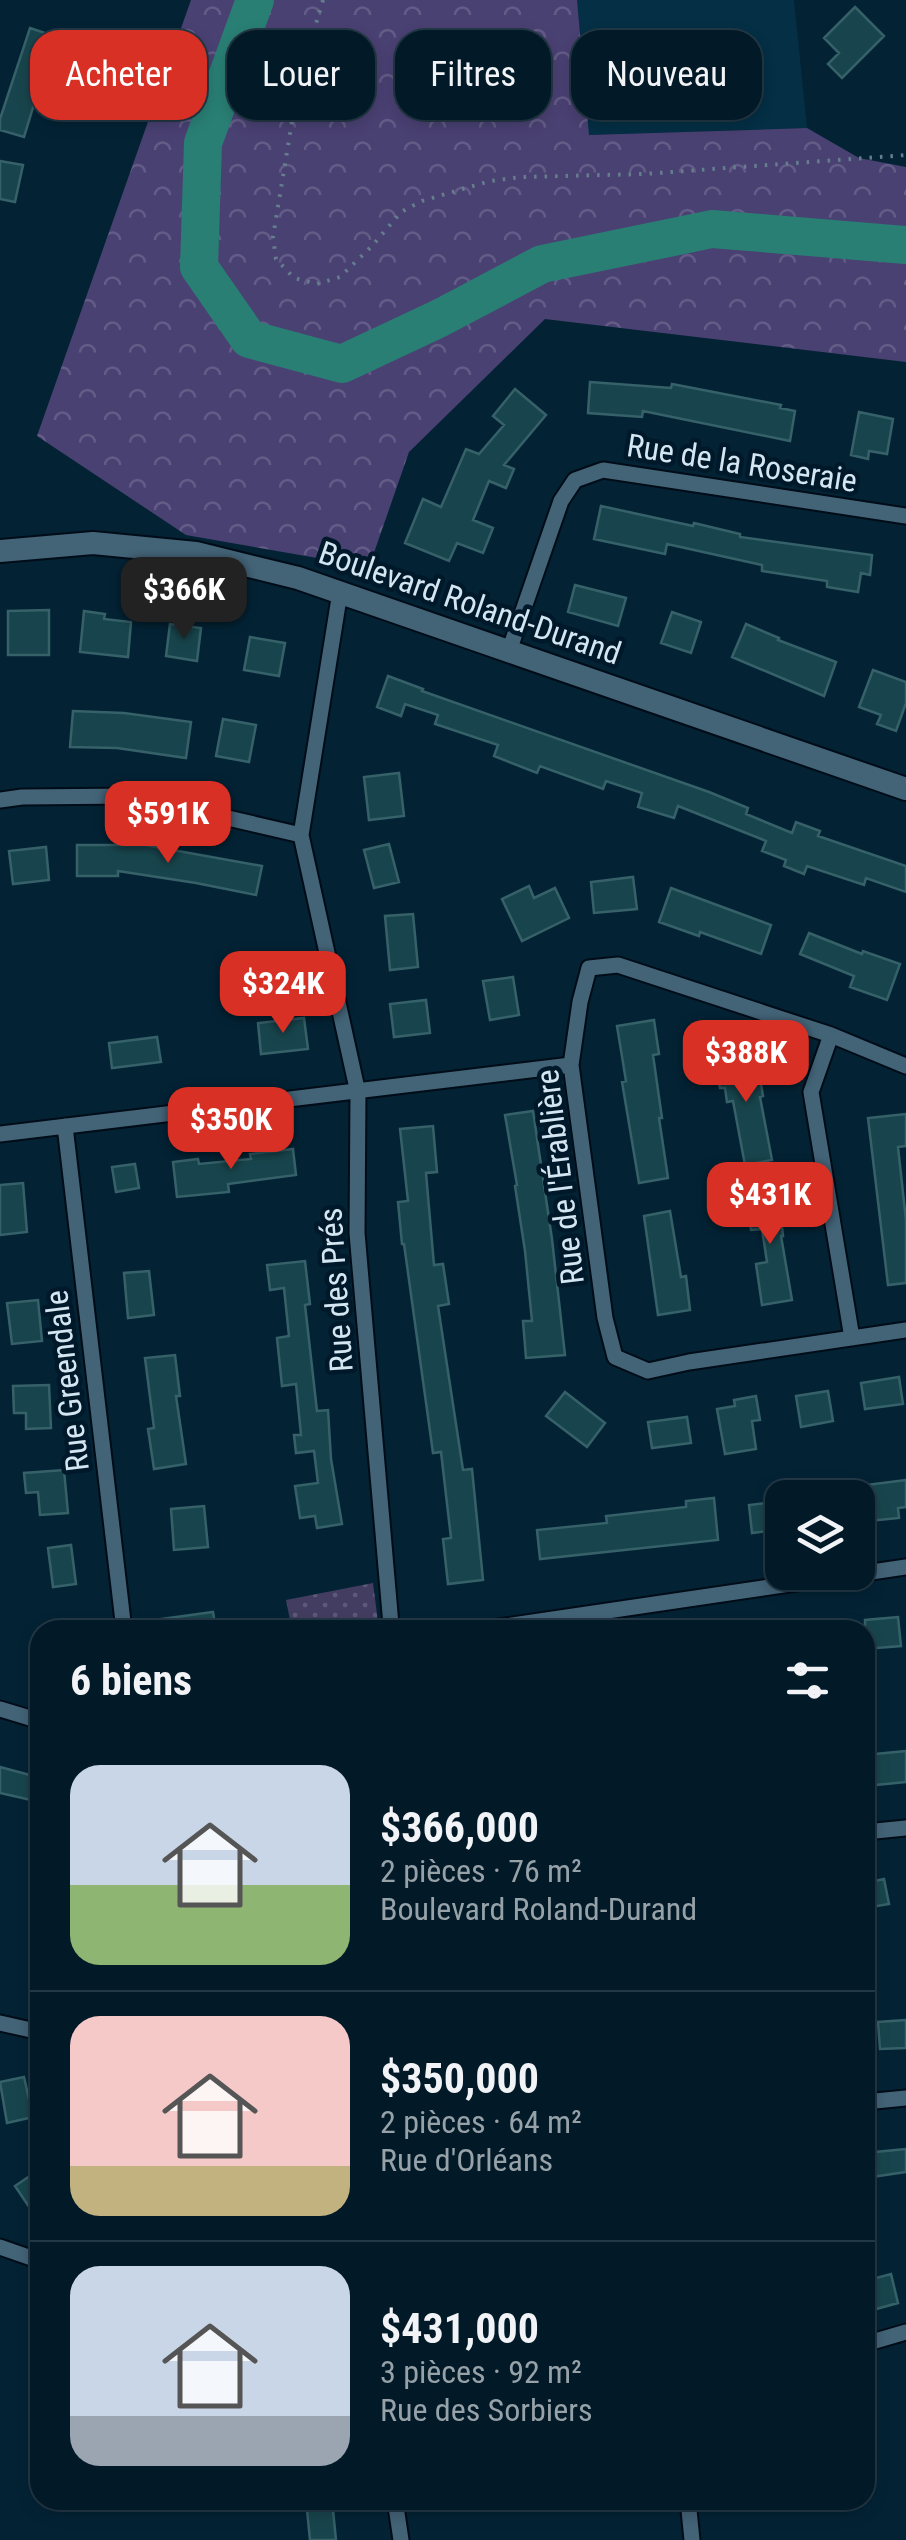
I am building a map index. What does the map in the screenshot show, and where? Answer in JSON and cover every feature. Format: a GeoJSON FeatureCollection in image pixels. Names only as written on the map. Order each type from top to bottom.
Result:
{"type":"FeatureCollection","features":[{"type":"Feature","properties":{"kind":"street","name":"Rue de la Roseraie"},"geometry":{"type":"LineString","coordinates":[[509,651],[561,501],[576,480],[603,470],[906,516]]}},
{"type":"Feature","properties":{"kind":"street","name":"Boulevard Roland-Durand"},"geometry":{"type":"LineString","coordinates":[[0,551],[93,543],[196,554],[298,578],[906,789]]}},
{"type":"Feature","properties":{"kind":"street","name":"Rue des Prés"},"geometry":{"type":"LineString","coordinates":[[340,592],[301,835],[358,1092],[356,1233],[391,1620]]}},
{"type":"Feature","properties":{"kind":"street"},"geometry":{"type":"LineString","coordinates":[[0,800],[133,796],[301,835]]}},
{"type":"Feature","properties":{"kind":"street","name":"Rue de l'Érablière"},"geometry":{"type":"LineString","coordinates":[[906,1066],[831,1035],[618,965],[589,968],[571,1065],[605,1318],[615,1357],[648,1371],[906,1330]]}},
{"type":"Feature","properties":{"kind":"street"},"geometry":{"type":"LineString","coordinates":[[831,1035],[811,1092],[852,1338]]}},
{"type":"Feature","properties":{"kind":"street"},"geometry":{"type":"LineString","coordinates":[[0,1134],[571,1065]]}},
{"type":"Feature","properties":{"kind":"street","name":"Rue Greendale"},"geometry":{"type":"LineString","coordinates":[[65,1126],[123,1620]]}},
{"type":"Feature","properties":{"kind":"street"},"geometry":{"type":"LineString","coordinates":[[546,1620],[906,1567]]}},
{"type":"Feature","properties":{"kind":"street"},"geometry":{"type":"LineString","coordinates":[[0,1709],[30,1718]]}},
{"type":"Feature","properties":{"kind":"street"},"geometry":{"type":"LineString","coordinates":[[875,1831],[906,1828]]}},
{"type":"Feature","properties":{"kind":"street"},"geometry":{"type":"LineString","coordinates":[[0,2023],[30,2030]]}},
{"type":"Feature","properties":{"kind":"street"},"geometry":{"type":"LineString","coordinates":[[875,2101],[906,2098]]}},
{"type":"Feature","properties":{"kind":"street"},"geometry":{"type":"LineString","coordinates":[[0,2247],[30,2258]]}},
{"type":"Feature","properties":{"kind":"street"},"geometry":{"type":"LineString","coordinates":[[875,2341],[906,2332]]}},
{"type":"Feature","properties":{"kind":"street"},"geometry":{"type":"LineString","coordinates":[[396,2510],[400,2540]]}},
{"type":"Feature","properties":{"kind":"street"},"geometry":{"type":"LineString","coordinates":[[689,2510],[692,2540]]}},
{"type":"Feature","properties":{"kind":"path"},"geometry":{"type":"LineString","coordinates":[[323,0],[298,85],[273,237],[276,259],[294,278],[317,284],[340,277],[402,212],[422,201],[490,181],[906,155]]}},
{"type":"Feature","properties":{"kind":"shaded area"},"geometry":{"type":"Polygon","coordinates":[[[577,0],[794,0],[807,128],[588,135],[587,120],[762,120],[762,30],[579,30],[577,0]]]}},
{"type":"Feature","properties":{"kind":"shaded area"},"geometry":{"type":"Polygon","coordinates":[[[373,1583],[378,1620],[290,1620],[286,1600],[373,1583]]]}},
{"type":"Feature","properties":{"kind":"green space"},"geometry":{"type":"Polygon","coordinates":[[[191,0],[577,0],[580,30],[571,30],[571,120],[588,120],[589,135],[807,128],[859,158],[906,167],[906,362],[545,319],[409,452],[369,567],[186,535],[37,436],[149,120],[207,120],[207,30],[180,30],[191,0]]]}},
{"type":"Feature","properties":{"kind":"building"},"geometry":{"type":"Polygon","coordinates":[[[855,7],[884,36],[842,78],[828,64],[839,53],[824,38],[855,7]]]}},
{"type":"Feature","properties":{"kind":"building"},"geometry":{"type":"Polygon","coordinates":[[[30,28],[36,30],[30,30],[30,117],[24,137],[0,130],[0,119],[30,28]]]}},
{"type":"Feature","properties":{"kind":"building"},"geometry":{"type":"Polygon","coordinates":[[[0,161],[23,165],[15,202],[0,199],[0,161]]]}},
{"type":"Feature","properties":{"kind":"building"},"geometry":{"type":"Polygon","coordinates":[[[590,382],[671,388],[672,384],[781,405],[780,408],[795,411],[790,441],[643,411],[642,417],[588,413],[590,382]]]}},
{"type":"Feature","properties":{"kind":"building"},"geometry":{"type":"Polygon","coordinates":[[[515,389],[546,415],[504,465],[514,469],[506,488],[489,481],[473,520],[493,528],[483,553],[457,543],[449,561],[405,543],[423,499],[441,507],[466,449],[479,454],[504,425],[493,416],[515,389]]]}},
{"type":"Feature","properties":{"kind":"building"},"geometry":{"type":"Polygon","coordinates":[[[859,412],[893,419],[887,454],[869,451],[868,459],[851,455],[859,412]]]}},
{"type":"Feature","properties":{"kind":"building"},"geometry":{"type":"Polygon","coordinates":[[[601,506],[693,526],[694,523],[740,537],[872,555],[870,575],[861,573],[858,592],[827,587],[827,581],[762,571],[762,565],[667,544],[665,554],[594,539],[601,506]]]}},
{"type":"Feature","properties":{"kind":"building"},"geometry":{"type":"Polygon","coordinates":[[[575,585],[626,598],[618,626],[568,612],[575,585]]]}},
{"type":"Feature","properties":{"kind":"building"},"geometry":{"type":"Polygon","coordinates":[[[49,610],[49,655],[8,655],[8,611],[49,610]]]}},
{"type":"Feature","properties":{"kind":"building"},"geometry":{"type":"Polygon","coordinates":[[[84,611],[105,614],[104,619],[131,622],[128,657],[80,652],[84,611]]]}},
{"type":"Feature","properties":{"kind":"building"},"geometry":{"type":"Polygon","coordinates":[[[672,612],[701,622],[691,653],[661,643],[672,612]]]}},
{"type":"Feature","properties":{"kind":"building"},"geometry":{"type":"Polygon","coordinates":[[[170,624],[201,628],[197,661],[166,656],[170,624]]]}},
{"type":"Feature","properties":{"kind":"building"},"geometry":{"type":"Polygon","coordinates":[[[746,624],[836,662],[824,696],[732,657],[746,624]]]}},
{"type":"Feature","properties":{"kind":"building"},"geometry":{"type":"Polygon","coordinates":[[[250,637],[285,643],[279,676],[244,670],[250,637]]]}},
{"type":"Feature","properties":{"kind":"building"},"geometry":{"type":"Polygon","coordinates":[[[873,670],[906,682],[906,703],[896,731],[877,724],[881,715],[859,707],[873,670]]]}},
{"type":"Feature","properties":{"kind":"building"},"geometry":{"type":"Polygon","coordinates":[[[388,676],[709,792],[748,808],[746,814],[792,833],[796,822],[820,831],[818,836],[906,866],[906,892],[866,878],[864,885],[807,866],[804,874],[784,866],[786,860],[762,851],[766,841],[678,806],[674,818],[638,807],[642,793],[606,781],[603,789],[540,766],[537,773],[494,756],[498,745],[435,724],[438,715],[405,704],[401,716],[377,707],[388,676]]]}},
{"type":"Feature","properties":{"kind":"building"},"geometry":{"type":"Polygon","coordinates":[[[73,711],[191,722],[186,758],[117,748],[70,747],[73,711]]]}},
{"type":"Feature","properties":{"kind":"building"},"geometry":{"type":"Polygon","coordinates":[[[223,719],[256,725],[249,762],[216,756],[223,719]]]}},
{"type":"Feature","properties":{"kind":"building"},"geometry":{"type":"Polygon","coordinates":[[[399,773],[404,816],[369,820],[364,777],[399,773]]]}},
{"type":"Feature","properties":{"kind":"building"},"geometry":{"type":"Polygon","coordinates":[[[389,844],[399,882],[374,888],[364,850],[389,844]]]}},
{"type":"Feature","properties":{"kind":"building"},"geometry":{"type":"Polygon","coordinates":[[[77,845],[145,845],[262,866],[256,895],[118,871],[118,876],[77,876],[77,845]]]}},
{"type":"Feature","properties":{"kind":"building"},"geometry":{"type":"Polygon","coordinates":[[[46,847],[49,880],[13,884],[9,851],[46,847]]]}},
{"type":"Feature","properties":{"kind":"building"},"geometry":{"type":"Polygon","coordinates":[[[633,877],[637,909],[594,913],[591,882],[633,877]]]}},
{"type":"Feature","properties":{"kind":"building"},"geometry":{"type":"Polygon","coordinates":[[[529,886],[534,898],[555,888],[569,918],[522,941],[502,899],[529,886]]]}},
{"type":"Feature","properties":{"kind":"building"},"geometry":{"type":"Polygon","coordinates":[[[671,888],[771,925],[761,954],[659,922],[671,888]]]}},
{"type":"Feature","properties":{"kind":"building"},"geometry":{"type":"Polygon","coordinates":[[[413,914],[418,967],[390,970],[385,916],[413,914]]]}},
{"type":"Feature","properties":{"kind":"building"},"geometry":{"type":"Polygon","coordinates":[[[809,933],[900,964],[887,1000],[850,987],[854,976],[800,954],[809,933]]]}},
{"type":"Feature","properties":{"kind":"building"},"geometry":{"type":"Polygon","coordinates":[[[513,977],[519,1015],[490,1020],[483,981],[513,977]]]}},
{"type":"Feature","properties":{"kind":"building"},"geometry":{"type":"Polygon","coordinates":[[[426,1000],[430,1033],[394,1037],[390,1004],[426,1000]]]}},
{"type":"Feature","properties":{"kind":"building"},"geometry":{"type":"Polygon","coordinates":[[[304,1018],[308,1049],[261,1054],[258,1023],[304,1018]]]}},
{"type":"Feature","properties":{"kind":"building"},"geometry":{"type":"Polygon","coordinates":[[[654,1020],[659,1054],[653,1055],[668,1178],[639,1183],[617,1026],[654,1020]]]}},
{"type":"Feature","properties":{"kind":"building"},"geometry":{"type":"Polygon","coordinates":[[[157,1037],[161,1062],[112,1068],[109,1043],[157,1037]]]}},
{"type":"Feature","properties":{"kind":"building"},"geometry":{"type":"Polygon","coordinates":[[[743,1048],[747,1074],[759,1072],[772,1160],[745,1165],[733,1101],[727,1102],[725,1088],[720,1088],[716,1066],[724,1064],[722,1051],[743,1048]]]}},
{"type":"Feature","properties":{"kind":"building"},"geometry":{"type":"Polygon","coordinates":[[[533,1111],[565,1355],[526,1358],[523,1321],[532,1321],[505,1115],[533,1111]]]}},
{"type":"Feature","properties":{"kind":"building"},"geometry":{"type":"Polygon","coordinates":[[[906,1114],[906,1146],[898,1147],[906,1220],[906,1283],[888,1285],[868,1118],[906,1114]]]}},
{"type":"Feature","properties":{"kind":"building"},"geometry":{"type":"Polygon","coordinates":[[[433,1126],[437,1172],[426,1173],[434,1265],[443,1264],[449,1304],[438,1306],[463,1470],[472,1469],[483,1580],[448,1584],[443,1539],[451,1538],[441,1452],[433,1453],[398,1202],[408,1201],[400,1129],[433,1126]]]}},
{"type":"Feature","properties":{"kind":"building"},"geometry":{"type":"Polygon","coordinates":[[[293,1149],[296,1175],[228,1184],[229,1192],[177,1197],[173,1162],[251,1159],[250,1154],[293,1149]]]}},
{"type":"Feature","properties":{"kind":"building"},"geometry":{"type":"Polygon","coordinates":[[[135,1164],[139,1188],[116,1192],[112,1167],[135,1164]]]}},
{"type":"Feature","properties":{"kind":"building"},"geometry":{"type":"Polygon","coordinates":[[[23,1183],[27,1232],[0,1235],[0,1185],[23,1183]]]}},
{"type":"Feature","properties":{"kind":"building"},"geometry":{"type":"Polygon","coordinates":[[[778,1190],[792,1300],[762,1305],[756,1264],[767,1262],[762,1229],[751,1230],[746,1194],[778,1190]]]}},
{"type":"Feature","properties":{"kind":"building"},"geometry":{"type":"Polygon","coordinates":[[[670,1211],[690,1310],[658,1315],[644,1216],[670,1211]]]}},
{"type":"Feature","properties":{"kind":"building"},"geometry":{"type":"Polygon","coordinates":[[[305,1261],[310,1304],[305,1305],[317,1411],[328,1410],[342,1524],[317,1528],[315,1516],[300,1518],[295,1486],[318,1483],[314,1451],[296,1453],[294,1435],[301,1435],[296,1384],[282,1386],[277,1338],[289,1336],[284,1288],[270,1290],[267,1265],[305,1261]]]}},
{"type":"Feature","properties":{"kind":"building"},"geometry":{"type":"Polygon","coordinates":[[[149,1271],[154,1315],[128,1318],[124,1273],[149,1271]]]}},
{"type":"Feature","properties":{"kind":"building"},"geometry":{"type":"Polygon","coordinates":[[[38,1300],[42,1341],[12,1344],[7,1303],[38,1300]]]}},
{"type":"Feature","properties":{"kind":"building"},"geometry":{"type":"Polygon","coordinates":[[[175,1355],[180,1396],[176,1396],[186,1464],[154,1469],[148,1429],[154,1428],[145,1358],[175,1355]]]}},
{"type":"Feature","properties":{"kind":"building"},"geometry":{"type":"Polygon","coordinates":[[[899,1377],[903,1404],[865,1409],[861,1383],[899,1377]]]}},
{"type":"Feature","properties":{"kind":"building"},"geometry":{"type":"Polygon","coordinates":[[[49,1385],[51,1428],[26,1429],[26,1413],[14,1413],[13,1386],[49,1385]]]}},
{"type":"Feature","properties":{"kind":"building"},"geometry":{"type":"Polygon","coordinates":[[[828,1391],[833,1421],[801,1427],[796,1396],[828,1391]]]}},
{"type":"Feature","properties":{"kind":"building"},"geometry":{"type":"Polygon","coordinates":[[[565,1392],[605,1423],[587,1447],[546,1416],[565,1392]]]}},
{"type":"Feature","properties":{"kind":"building"},"geometry":{"type":"Polygon","coordinates":[[[756,1396],[760,1420],[752,1421],[756,1449],[725,1454],[717,1409],[735,1406],[734,1400],[756,1396]]]}},
{"type":"Feature","properties":{"kind":"building"},"geometry":{"type":"Polygon","coordinates":[[[687,1417],[691,1443],[652,1448],[648,1422],[687,1417]]]}},
{"type":"Feature","properties":{"kind":"building"},"geometry":{"type":"Polygon","coordinates":[[[64,1470],[68,1513],[40,1515],[38,1492],[26,1493],[24,1473],[64,1470]]]}},
{"type":"Feature","properties":{"kind":"building"},"geometry":{"type":"Polygon","coordinates":[[[906,1480],[906,1507],[898,1508],[899,1518],[875,1520],[875,1484],[906,1480]]]}},
{"type":"Feature","properties":{"kind":"building"},"geometry":{"type":"Polygon","coordinates":[[[714,1498],[718,1540],[540,1559],[537,1530],[607,1523],[606,1516],[686,1507],[686,1501],[714,1498]]]}},
{"type":"Feature","properties":{"kind":"building"},"geometry":{"type":"Polygon","coordinates":[[[765,1503],[765,1531],[752,1533],[749,1505],[765,1503]]]}},
{"type":"Feature","properties":{"kind":"building"},"geometry":{"type":"Polygon","coordinates":[[[204,1506],[208,1547],[174,1550],[171,1509],[204,1506]]]}},
{"type":"Feature","properties":{"kind":"building"},"geometry":{"type":"Polygon","coordinates":[[[71,1545],[76,1584],[53,1587],[48,1548],[71,1545]]]}},
{"type":"Feature","properties":{"kind":"building"},"geometry":{"type":"Polygon","coordinates":[[[213,1612],[214,1620],[154,1620],[213,1612]]]}},
{"type":"Feature","properties":{"kind":"building"},"geometry":{"type":"Polygon","coordinates":[[[898,1617],[901,1646],[875,1648],[875,1620],[865,1620],[898,1617]]]}},
{"type":"Feature","properties":{"kind":"building"},"geometry":{"type":"Polygon","coordinates":[[[906,1751],[906,1782],[875,1785],[875,1754],[906,1751]]]}},
{"type":"Feature","properties":{"kind":"building"},"geometry":{"type":"Polygon","coordinates":[[[0,1767],[30,1775],[30,1800],[0,1793],[0,1767]]]}},
{"type":"Feature","properties":{"kind":"building"},"geometry":{"type":"Polygon","coordinates":[[[884,1879],[889,1904],[875,1906],[875,1881],[884,1879]]]}},
{"type":"Feature","properties":{"kind":"building"},"geometry":{"type":"Polygon","coordinates":[[[906,2020],[906,2048],[880,2049],[878,2022],[906,2020]]]}},
{"type":"Feature","properties":{"kind":"building"},"geometry":{"type":"Polygon","coordinates":[[[24,2077],[30,2118],[7,2123],[0,2082],[24,2077]]]}},
{"type":"Feature","properties":{"kind":"building"},"geometry":{"type":"Polygon","coordinates":[[[906,2149],[906,2172],[875,2177],[875,2152],[906,2149]]]}},
{"type":"Feature","properties":{"kind":"building"},"geometry":{"type":"Polygon","coordinates":[[[30,2176],[30,2208],[15,2186],[30,2176]]]}},
{"type":"Feature","properties":{"kind":"building"},"geometry":{"type":"Polygon","coordinates":[[[891,2274],[898,2303],[875,2309],[875,2278],[891,2274]]]}},
{"type":"Feature","properties":{"kind":"building"},"geometry":{"type":"Polygon","coordinates":[[[307,2510],[333,2510],[336,2540],[310,2540],[307,2510]]]}},
{"type":"Feature","properties":{"kind":"waterway"},"geometry":{"type":"LineString","coordinates":[[255,0],[203,143],[199,267],[249,339],[342,364],[542,264],[712,229],[906,245]]}}]}
